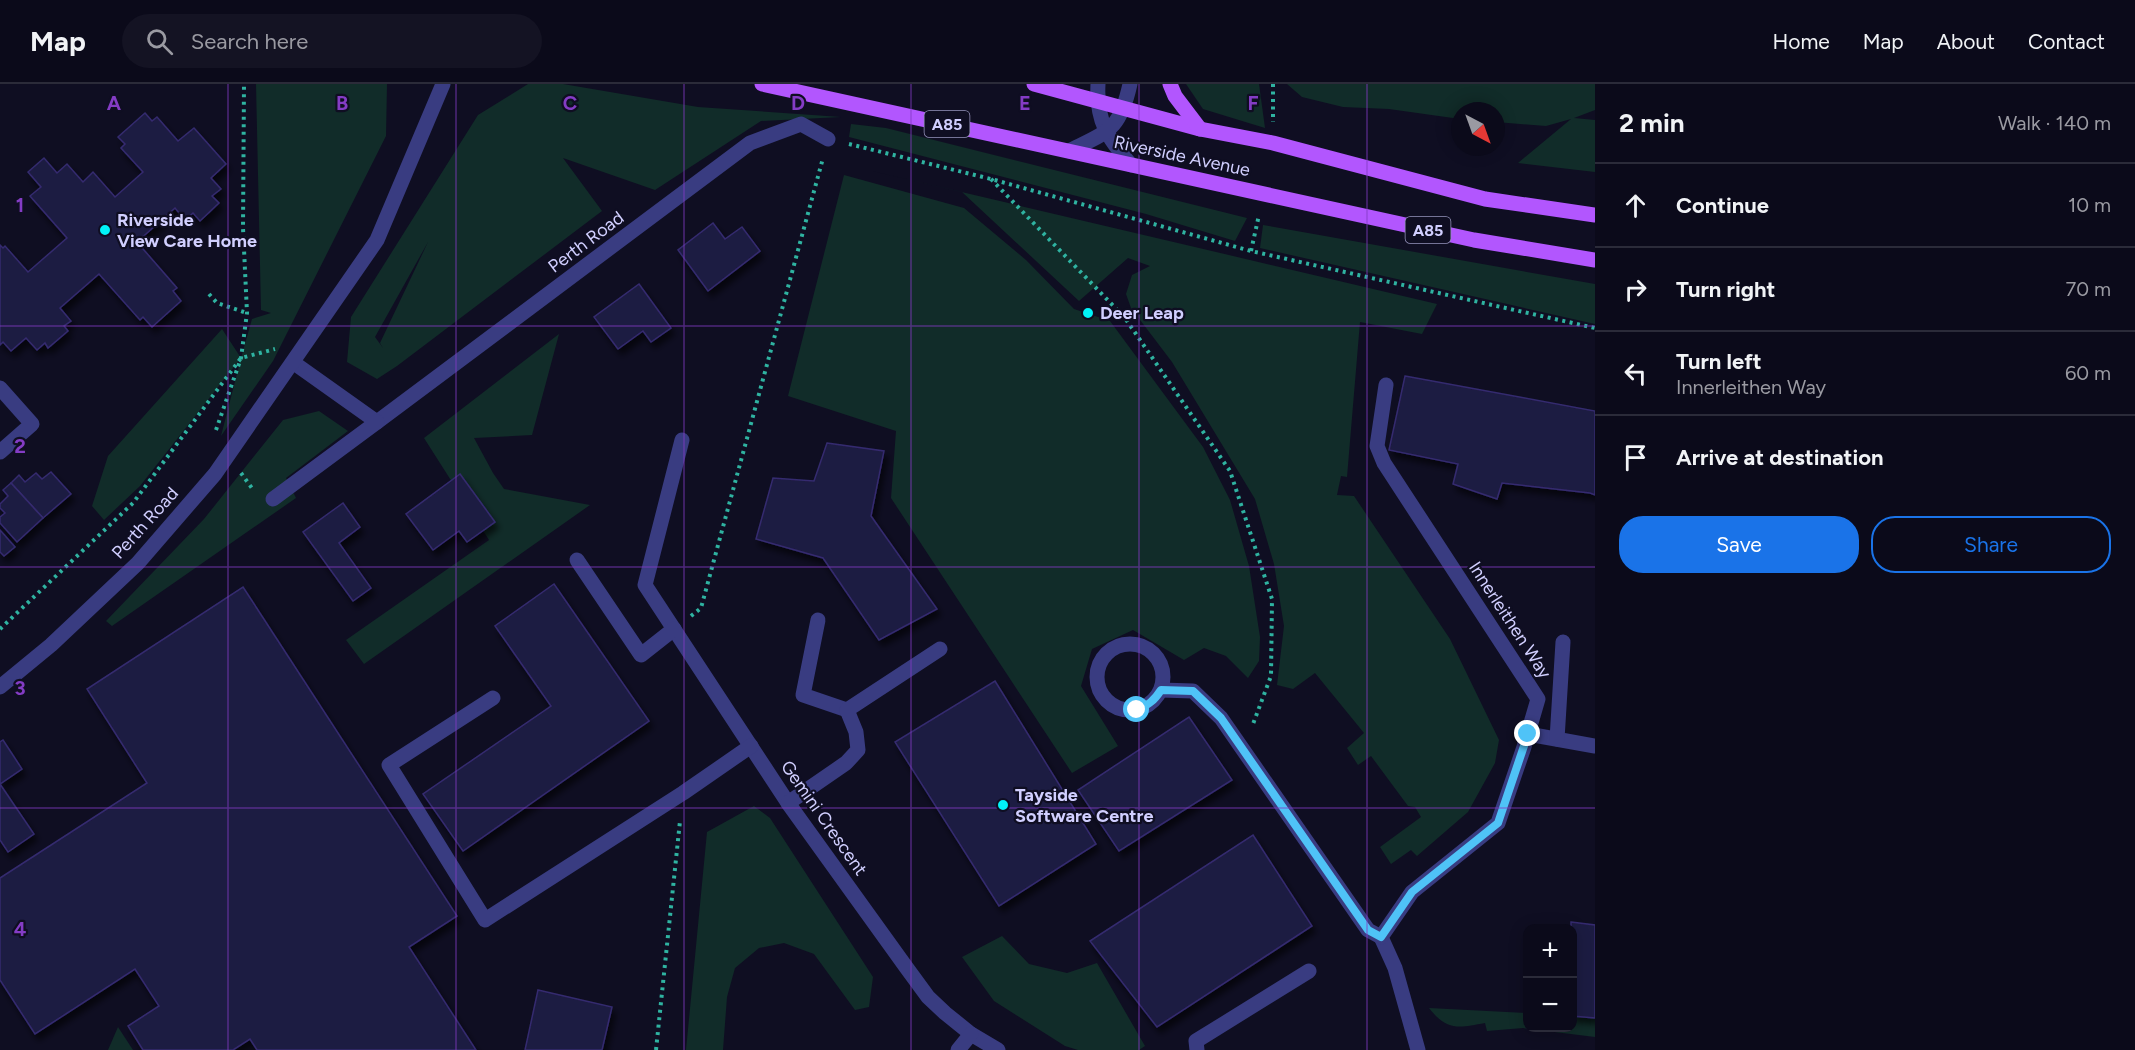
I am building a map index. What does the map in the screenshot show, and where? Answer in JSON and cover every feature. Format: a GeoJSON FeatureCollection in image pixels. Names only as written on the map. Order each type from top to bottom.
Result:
{"type":"FeatureCollection","features":[{"type":"Feature","properties":{"kind":"main road","name":"Riverside Avenue"},"geometry":{"type":"LineString","coordinates":[[762,84],[1474,240],[1595,260]]}},
{"type":"Feature","properties":{"kind":"main road","name":"Riverside Avenue"},"geometry":{"type":"LineString","coordinates":[[1034,84],[1200,129],[1273,143],[1485,199],[1595,214]]}},
{"type":"Feature","properties":{"kind":"main road"},"geometry":{"type":"LineString","coordinates":[[1170,84],[1175,96],[1200,129]]}},
{"type":"Feature","properties":{"kind":"street","name":"Perth Road"},"geometry":{"type":"LineString","coordinates":[[0,687],[51,645],[138,563],[215,474],[377,240],[443,84]]}},
{"type":"Feature","properties":{"kind":"street"},"geometry":{"type":"LineString","coordinates":[[1098,84],[1097,101],[1105,132],[1131,165]]}},
{"type":"Feature","properties":{"kind":"street"},"geometry":{"type":"LineString","coordinates":[[1069,151],[1105,132],[1119,120],[1125,108],[1130,84]]}},
{"type":"Feature","properties":{"kind":"street","name":"Perth Road"},"geometry":{"type":"LineString","coordinates":[[273,499],[750,143],[801,124],[828,139]]}},
{"type":"Feature","properties":{"kind":"street"},"geometry":{"type":"LineString","coordinates":[[294,363],[377,422]]}},
{"type":"Feature","properties":{"kind":"street","name":"Innerleithen Way"},"geometry":{"type":"LineString","coordinates":[[1381,937],[1412,892],[1498,823],[1538,699],[1384,463],[1377,446],[1386,385]]}},
{"type":"Feature","properties":{"kind":"street"},"geometry":{"type":"LineString","coordinates":[[0,388],[32,424],[0,452]]}},
{"type":"Feature","properties":{"kind":"street","name":"Gemini Crescent"},"geometry":{"type":"LineString","coordinates":[[682,440],[645,585],[788,803],[928,996],[971,1034],[998,1050]]}},
{"type":"Feature","properties":{"kind":"street"},"geometry":{"type":"LineString","coordinates":[[577,560],[641,655],[674,629]]}},
{"type":"Feature","properties":{"kind":"street"},"geometry":{"type":"LineString","coordinates":[[788,803],[846,763],[858,750],[856,732],[847,710],[803,695],[818,620]]}},
{"type":"Feature","properties":{"kind":"street"},"geometry":{"type":"LineString","coordinates":[[1557,739],[1563,642]]}},
{"type":"Feature","properties":{"kind":"street"},"geometry":{"type":"LineString","coordinates":[[1133,644],[1144,647],[1156,657],[1162,667],[1164,678],[1161,690],[1155,700],[1137,710],[1125,710],[1110,703],[1102,694],[1098,682],[1098,670],[1102,660],[1110,651],[1122,645],[1133,644]]}},
{"type":"Feature","properties":{"kind":"street"},"geometry":{"type":"LineString","coordinates":[[847,710],[940,649]]}},
{"type":"Feature","properties":{"kind":"street"},"geometry":{"type":"LineString","coordinates":[[1161,690],[1193,691],[1221,718],[1368,930],[1381,937],[1395,968],[1418,1050]]}},
{"type":"Feature","properties":{"kind":"street"},"geometry":{"type":"LineString","coordinates":[[493,698],[389,765],[486,920],[683,793],[751,746]]}},
{"type":"Feature","properties":{"kind":"street"},"geometry":{"type":"LineString","coordinates":[[1528,734],[1595,746]]}},
{"type":"Feature","properties":{"kind":"street"},"geometry":{"type":"LineString","coordinates":[[1197,1050],[1196,1041],[1309,971]]}},
{"type":"Feature","properties":{"kind":"street"},"geometry":{"type":"LineString","coordinates":[[958,1050],[971,1034]]}},
{"type":"Feature","properties":{"kind":"path"},"geometry":{"type":"LineString","coordinates":[[0,629],[134,503],[241,358],[247,314],[243,228],[244,84]]}},
{"type":"Feature","properties":{"kind":"path"},"geometry":{"type":"LineString","coordinates":[[1273,84],[1273,143]]}},
{"type":"Feature","properties":{"kind":"path"},"geometry":{"type":"LineString","coordinates":[[674,629],[701,608],[828,139],[991,179],[1251,251],[1595,328]]}},
{"type":"Feature","properties":{"kind":"path"},"geometry":{"type":"LineString","coordinates":[[991,179],[1125,318],[1230,471],[1272,599],[1271,675],[1244,751]]}},
{"type":"Feature","properties":{"kind":"path"},"geometry":{"type":"LineString","coordinates":[[1251,251],[1262,193]]}},
{"type":"Feature","properties":{"kind":"path"},"geometry":{"type":"LineString","coordinates":[[209,294],[217,303],[247,314]]}},
{"type":"Feature","properties":{"kind":"path"},"geometry":{"type":"LineString","coordinates":[[656,1050],[683,793]]}},
{"type":"Feature","properties":{"kind":"green space"},"geometry":{"type":"Polygon","coordinates":[[[256,84],[387,84],[386,136],[273,361],[221,436],[252,319],[271,313],[261,310],[256,84]]]}},
{"type":"Feature","properties":{"kind":"green space"},"geometry":{"type":"Polygon","coordinates":[[[528,84],[563,84],[698,107],[841,117],[761,121],[655,190],[563,158],[602,211],[377,379],[347,362],[351,317],[478,115],[528,84]],[[428,242],[375,337],[383,348],[380,343],[428,242]]]}},
{"type":"Feature","properties":{"kind":"green space"},"geometry":{"type":"Polygon","coordinates":[[[1186,84],[1259,84],[1265,128],[1203,109],[1186,84]]]}},
{"type":"Feature","properties":{"kind":"green space"},"geometry":{"type":"Polygon","coordinates":[[[1287,84],[1595,84],[1595,110],[1574,118],[1595,120],[1595,172],[1518,163],[1571,119],[1546,126],[1505,123],[1505,102],[1451,102],[1451,118],[1389,109],[1343,107],[1302,97],[1287,84]]]}},
{"type":"Feature","properties":{"kind":"green space"},"geometry":{"type":"Polygon","coordinates":[[[851,124],[886,128],[1247,218],[1235,241],[1146,214],[849,137],[851,124]]]}},
{"type":"Feature","properties":{"kind":"green space"},"geometry":{"type":"Polygon","coordinates":[[[844,175],[964,208],[1026,260],[1074,309],[1110,321],[1203,447],[1230,500],[1249,566],[1260,637],[1259,661],[1248,678],[1226,656],[1204,648],[1184,660],[1133,630],[1092,649],[1081,686],[1118,746],[1072,773],[891,498],[896,431],[788,396],[844,175]]]}},
{"type":"Feature","properties":{"kind":"green space"},"geometry":{"type":"Polygon","coordinates":[[[962,192],[1437,304],[1422,334],[1360,322],[1347,477],[1341,476],[1337,495],[1354,496],[1450,639],[1499,740],[1495,763],[1468,812],[1417,856],[1411,850],[1391,864],[1380,847],[1421,817],[1415,807],[1408,806],[1371,756],[1358,765],[1347,748],[1364,733],[1315,673],[1293,689],[1277,685],[1284,626],[1274,564],[1255,499],[1172,362],[1131,308],[1126,294],[1132,275],[1150,266],[1128,258],[1079,301],[962,192]]]}},
{"type":"Feature","properties":{"kind":"green space"},"geometry":{"type":"Polygon","coordinates":[[[1263,225],[1595,284],[1595,324],[1260,248],[1263,225]]]}},
{"type":"Feature","properties":{"kind":"green space"},"geometry":{"type":"Polygon","coordinates":[[[222,329],[241,358],[140,486],[104,520],[92,506],[108,456],[222,329]]]}},
{"type":"Feature","properties":{"kind":"green space"},"geometry":{"type":"Polygon","coordinates":[[[559,334],[532,435],[474,438],[504,489],[590,505],[364,664],[346,640],[489,540],[424,438],[559,334]]]}},
{"type":"Feature","properties":{"kind":"green space"},"geometry":{"type":"Polygon","coordinates":[[[319,411],[348,431],[286,478],[296,498],[112,626],[106,621],[204,519],[283,420],[319,411]]]}},
{"type":"Feature","properties":{"kind":"green space"},"geometry":{"type":"Polygon","coordinates":[[[754,806],[770,818],[873,977],[869,1007],[855,1010],[814,954],[784,943],[759,948],[735,968],[727,997],[723,1050],[686,1050],[707,832],[754,806]]]}},
{"type":"Feature","properties":{"kind":"green space"},"geometry":{"type":"Polygon","coordinates":[[[1002,936],[1029,964],[1067,973],[1097,963],[1145,1046],[1139,1050],[1078,1050],[1065,1046],[994,1001],[962,957],[1002,936]]]}},
{"type":"Feature","properties":{"kind":"green space"},"geometry":{"type":"Polygon","coordinates":[[[1429,1008],[1523,1013],[1523,1028],[1487,1031],[1485,1023],[1460,1027],[1448,1024],[1429,1008]]]}},
{"type":"Feature","properties":{"kind":"green space"},"geometry":{"type":"Polygon","coordinates":[[[1577,1017],[1595,1018],[1595,1037],[1555,1032],[1577,1032],[1577,1017]]]}},
{"type":"Feature","properties":{"kind":"green space"},"geometry":{"type":"Polygon","coordinates":[[[118,1027],[133,1050],[108,1050],[118,1027]]]}},
{"type":"Feature","properties":{"kind":"building","name":"Riverside View Care Home"},"geometry":{"type":"Polygon","coordinates":[[[145,113],[152,121],[157,117],[178,141],[194,128],[226,164],[211,178],[221,189],[212,196],[219,203],[200,221],[193,213],[185,220],[175,208],[137,242],[177,288],[173,291],[181,301],[152,327],[143,317],[140,320],[99,274],[60,308],[71,321],[64,326],[68,331],[48,348],[45,343],[37,350],[26,338],[11,351],[3,342],[0,345],[0,245],[3,248],[5,246],[28,272],[67,238],[30,196],[41,187],[28,172],[44,158],[57,173],[67,164],[83,182],[93,172],[115,197],[143,172],[121,148],[125,144],[118,137],[145,113]]]}},
{"type":"Feature","properties":{"kind":"building"},"geometry":{"type":"Polygon","coordinates":[[[713,223],[725,239],[742,227],[760,251],[708,291],[678,250],[713,223]]]}},
{"type":"Feature","properties":{"kind":"building"},"geometry":{"type":"Polygon","coordinates":[[[639,284],[671,328],[651,342],[643,331],[618,349],[594,317],[639,284]]]}},
{"type":"Feature","properties":{"kind":"building"},"geometry":{"type":"Polygon","coordinates":[[[1405,376],[1595,411],[1595,495],[1502,483],[1497,499],[1453,484],[1458,464],[1389,450],[1405,376]]]}},
{"type":"Feature","properties":{"kind":"building"},"geometry":{"type":"Polygon","coordinates":[[[827,443],[884,451],[871,516],[937,609],[879,640],[823,558],[756,539],[773,478],[814,481],[827,443]]]}},
{"type":"Feature","properties":{"kind":"building"},"geometry":{"type":"Polygon","coordinates":[[[51,472],[71,494],[43,518],[11,483],[19,475],[25,482],[36,473],[42,479],[51,472]]]}},
{"type":"Feature","properties":{"kind":"building"},"geometry":{"type":"Polygon","coordinates":[[[460,474],[495,522],[467,542],[459,531],[433,550],[406,514],[460,474]]]}},
{"type":"Feature","properties":{"kind":"building"},"geometry":{"type":"Polygon","coordinates":[[[11,483],[43,518],[17,542],[0,523],[0,517],[5,513],[0,508],[0,504],[8,496],[3,490],[11,483]]]}},
{"type":"Feature","properties":{"kind":"building"},"geometry":{"type":"Polygon","coordinates":[[[343,503],[360,527],[339,543],[371,588],[353,601],[303,532],[343,503]]]}},
{"type":"Feature","properties":{"kind":"building"},"geometry":{"type":"Polygon","coordinates":[[[0,530],[15,547],[4,556],[0,552],[0,530]]]}},
{"type":"Feature","properties":{"kind":"building"},"geometry":{"type":"Polygon","coordinates":[[[554,584],[649,721],[463,851],[423,794],[551,706],[495,626],[554,584]]]}},
{"type":"Feature","properties":{"kind":"building"},"geometry":{"type":"Polygon","coordinates":[[[243,587],[457,916],[409,947],[476,1050],[257,1050],[250,1039],[233,1050],[143,1050],[128,1026],[159,1006],[135,969],[35,1034],[0,980],[0,878],[147,783],[87,689],[243,587]]]}},
{"type":"Feature","properties":{"kind":"building","name":"Tayside Software Centre"},"geometry":{"type":"Polygon","coordinates":[[[995,681],[1096,844],[999,906],[895,742],[995,681]]]}},
{"type":"Feature","properties":{"kind":"building"},"geometry":{"type":"Polygon","coordinates":[[[1189,717],[1232,780],[1119,851],[1078,790],[1189,717]]]}},
{"type":"Feature","properties":{"kind":"building"},"geometry":{"type":"Polygon","coordinates":[[[3,740],[22,769],[0,784],[0,742],[3,740]]]}},
{"type":"Feature","properties":{"kind":"building"},"geometry":{"type":"Polygon","coordinates":[[[0,784],[34,834],[8,852],[0,840],[0,784]]]}},
{"type":"Feature","properties":{"kind":"building"},"geometry":{"type":"Polygon","coordinates":[[[1253,835],[1312,926],[1157,1027],[1090,941],[1253,835]]]}},
{"type":"Feature","properties":{"kind":"building"},"geometry":{"type":"Polygon","coordinates":[[[1571,922],[1595,925],[1595,1018],[1577,1016],[1577,924],[1571,924],[1571,922]]]}},
{"type":"Feature","properties":{"kind":"building"},"geometry":{"type":"Polygon","coordinates":[[[538,990],[612,1007],[602,1050],[525,1050],[538,990]]]}},
{"type":"Feature","properties":{"kind":"place","name":"Riverside View Care Home"},"geometry":{"type":"Point","coordinates":[105,230]}},
{"type":"Feature","properties":{"kind":"place","name":"Deer Leap"},"geometry":{"type":"Point","coordinates":[1088,313]}},
{"type":"Feature","properties":{"kind":"place","name":"Tayside Software Centre"},"geometry":{"type":"Point","coordinates":[1003,805]}},
{"type":"Feature","properties":{"kind":"route"},"geometry":{"type":"LineString","coordinates":[[1137,710],[1155,700],[1161,690],[1193,691],[1221,718],[1368,930],[1381,937],[1412,892],[1498,823],[1528,734]]}}]}
